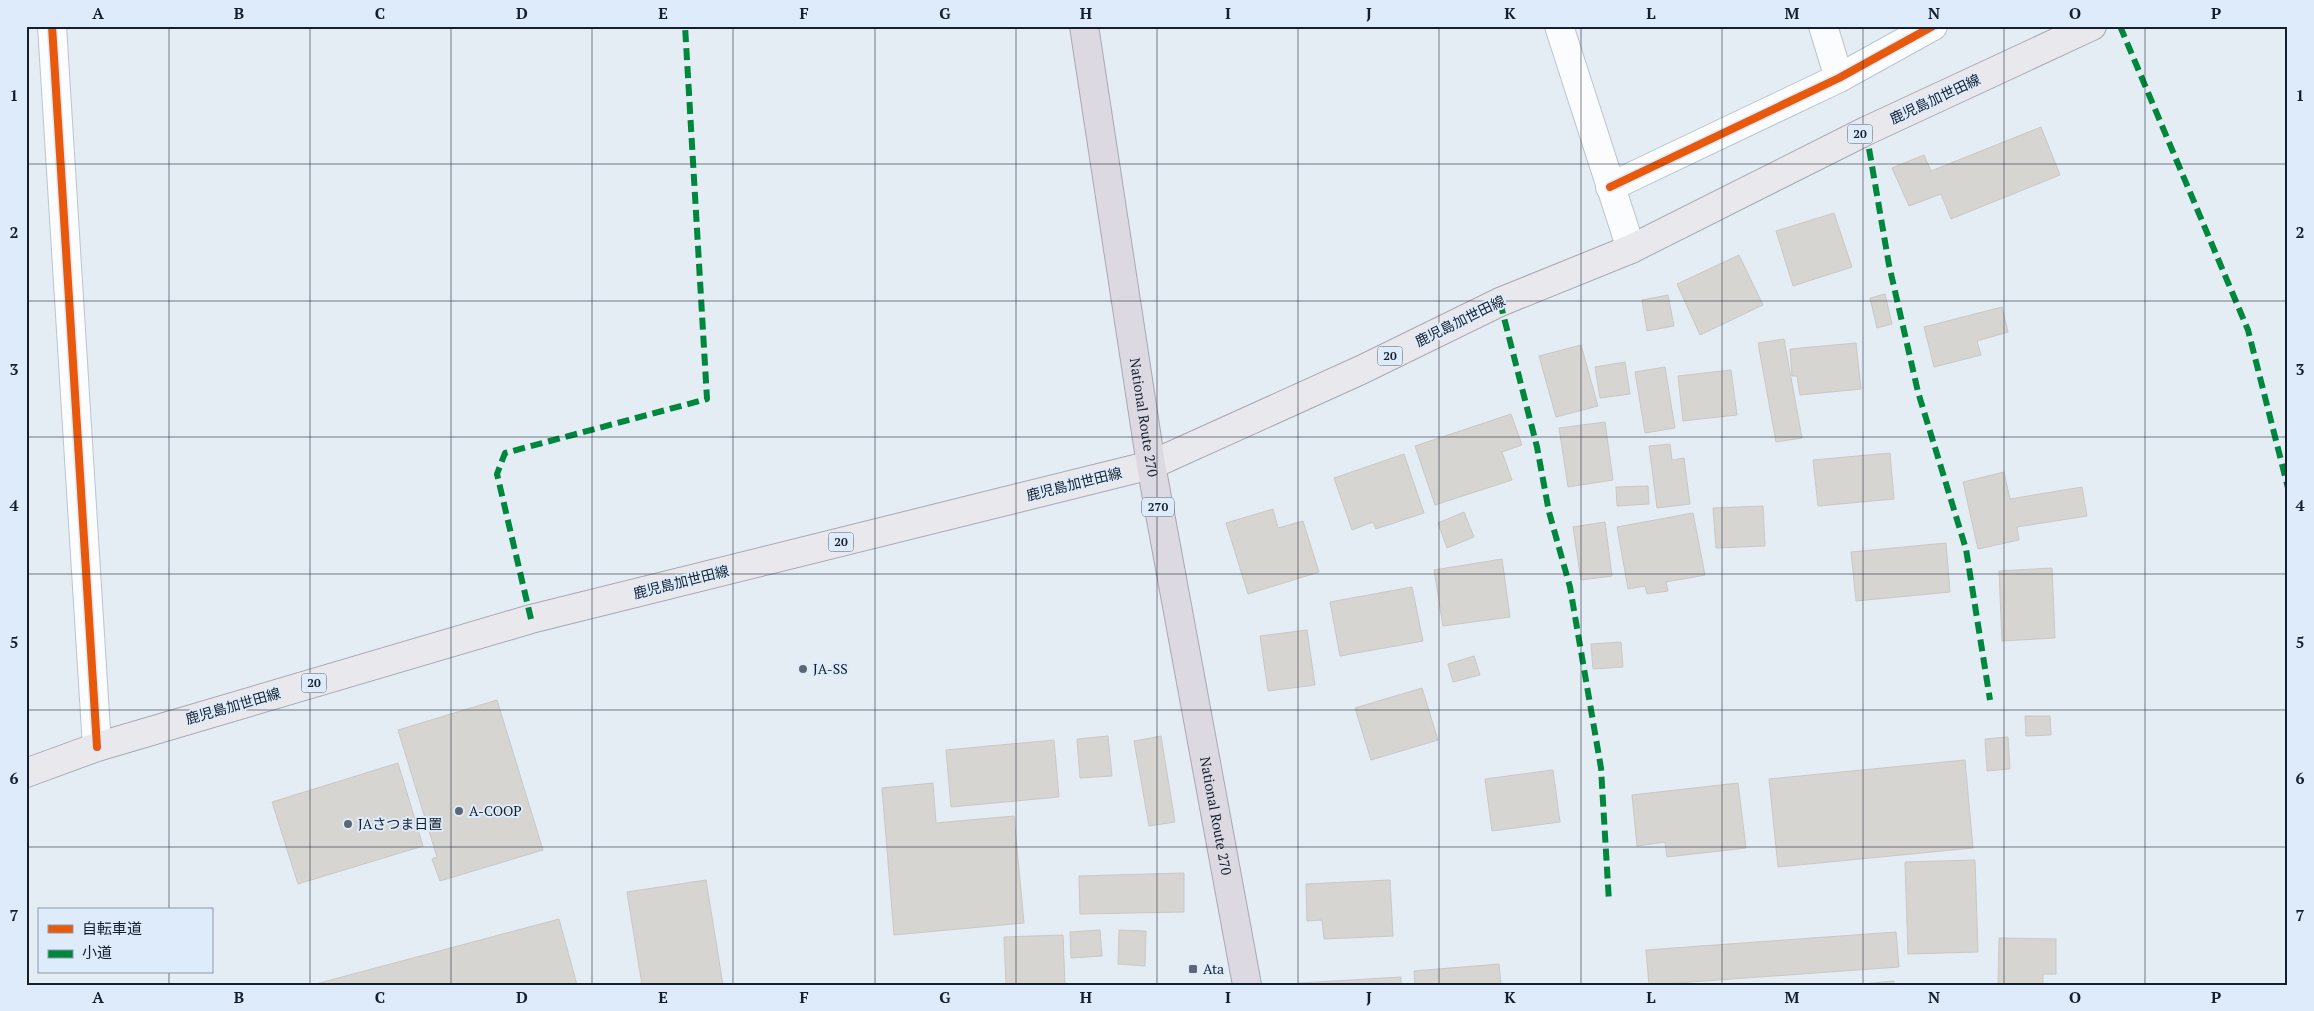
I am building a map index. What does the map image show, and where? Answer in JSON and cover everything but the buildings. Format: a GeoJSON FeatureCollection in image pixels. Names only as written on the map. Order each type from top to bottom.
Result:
{"type":"FeatureCollection","features":[{"type":"Feature","properties":{"kind":"highway","name":"National Route 270"},"geometry":{"type":"LineString","coordinates":[[1084,26],[1151,465],[1247,985]]}},
{"type":"Feature","properties":{"kind":"main road","name":"鹿児島加世田線"},"geometry":{"type":"LineString","coordinates":[[26,773],[97,746],[531,619],[1151,465],[1361,370],[1500,302],[1631,249],[1866,131],[2092,26]]}},
{"type":"Feature","properties":{"kind":"street"},"geometry":{"type":"LineString","coordinates":[[52,26],[97,746]]}},
{"type":"Feature","properties":{"kind":"street"},"geometry":{"type":"LineString","coordinates":[[1560,26],[1631,249]]}},
{"type":"Feature","properties":{"kind":"street"},"geometry":{"type":"LineString","coordinates":[[1823,26],[1839,78]]}},
{"type":"Feature","properties":{"kind":"street"},"geometry":{"type":"LineString","coordinates":[[1610,187],[1839,78],[1933,26]]}},
{"type":"Feature","properties":{"kind":"marked path"},"geometry":{"type":"LineString","coordinates":[[531,619],[497,474],[505,453],[707,399],[685,26]]}},
{"type":"Feature","properties":{"kind":"marked path"},"geometry":{"type":"LineString","coordinates":[[2120,26],[2248,330],[2288,488]]}},
{"type":"Feature","properties":{"kind":"marked path"},"geometry":{"type":"LineString","coordinates":[[1866,131],[1889,265],[1918,392],[1966,549],[1990,700]]}},
{"type":"Feature","properties":{"kind":"marked path"},"geometry":{"type":"LineString","coordinates":[[1500,302],[1537,447],[1549,512],[1570,587],[1601,768],[1609,902]]}},
{"type":"Feature","properties":{"kind":"cycle path"},"geometry":{"type":"LineString","coordinates":[[52,26],[97,747]]}},
{"type":"Feature","properties":{"kind":"cycle path"},"geometry":{"type":"LineString","coordinates":[[1610,187],[1839,78],[1933,26]]}},
{"type":"Feature","properties":{"kind":"place","name":"JA-SS"},"geometry":{"type":"Point","coordinates":[803,669]}},
{"type":"Feature","properties":{"kind":"place","name":"A-COOP"},"geometry":{"type":"Point","coordinates":[459,811]}},
{"type":"Feature","properties":{"kind":"place","name":"JAさつま日置"},"geometry":{"type":"Point","coordinates":[348,824]}},
{"type":"Feature","properties":{"kind":"place","name":"Ata"},"geometry":{"type":"Point","coordinates":[1193,969]}}]}
